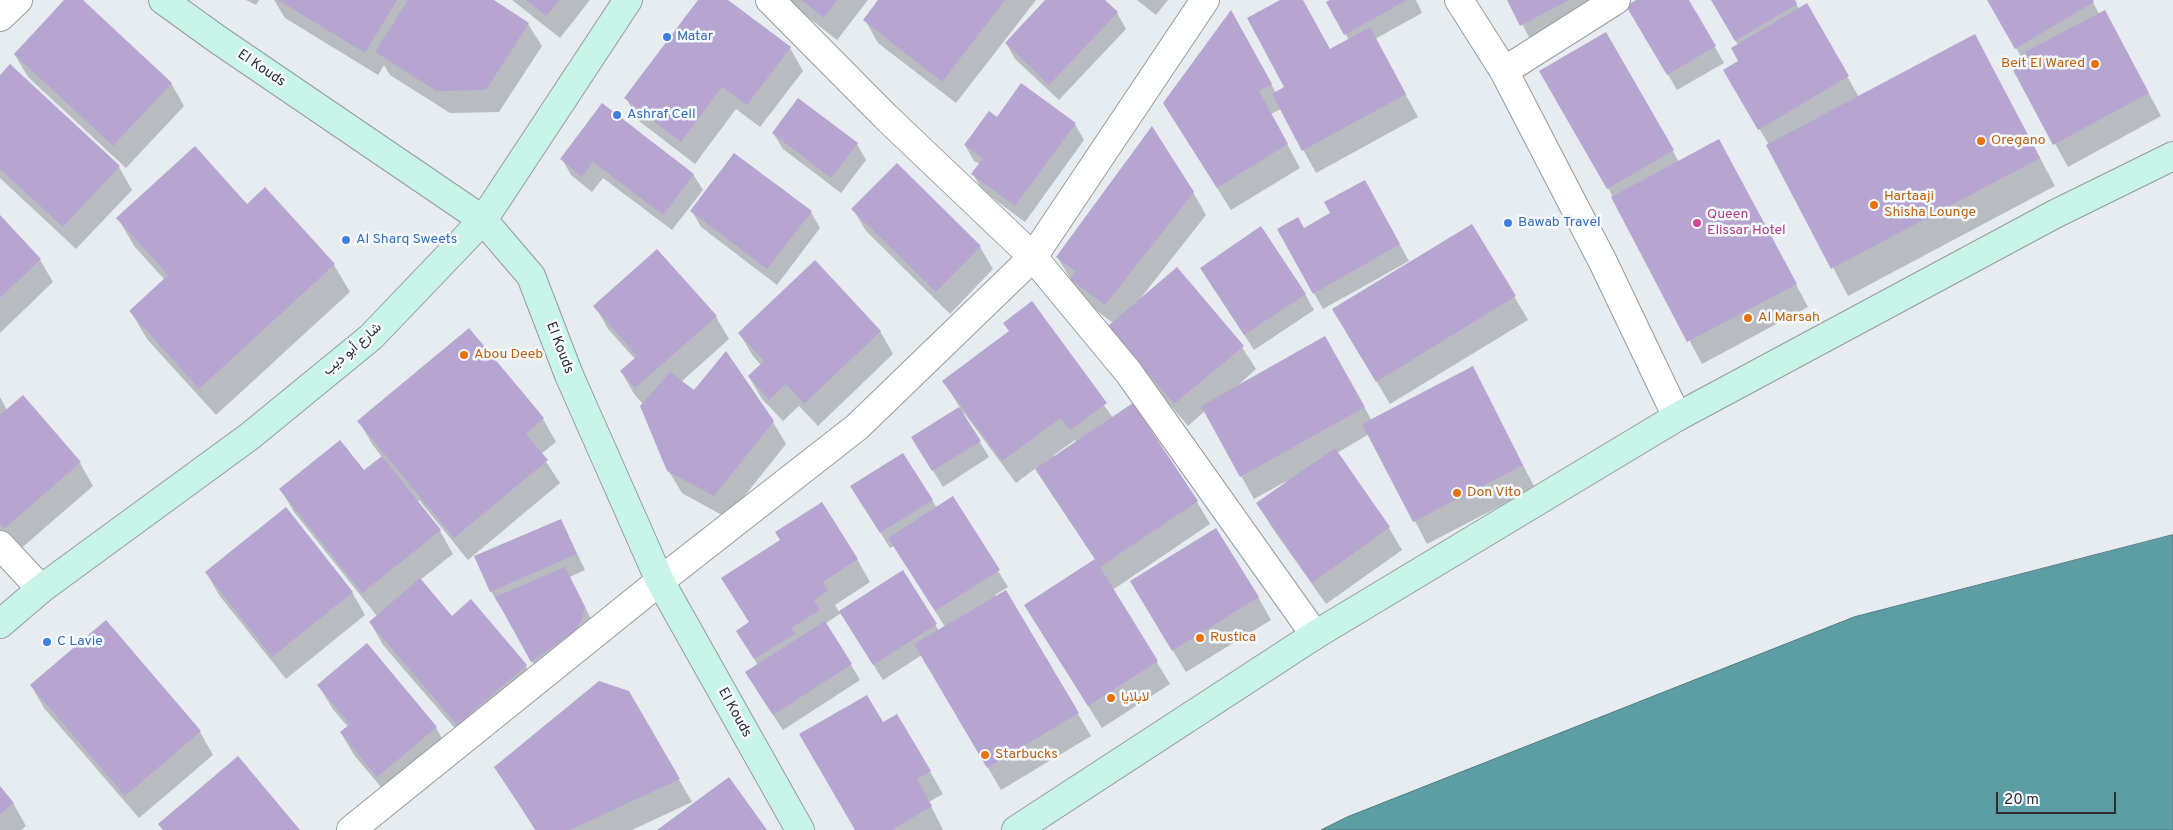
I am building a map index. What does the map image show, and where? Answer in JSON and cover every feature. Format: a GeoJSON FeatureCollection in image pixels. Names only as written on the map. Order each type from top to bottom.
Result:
{"type":"FeatureCollection","features":[{"type":"Feature","properties":{"kind":"main road","name":"El Kouds"},"geometry":{"type":"LineString","coordinates":[[163,0],[217,39],[483,220],[531,276],[569,375],[660,581],[800,830]]}},
{"type":"Feature","properties":{"kind":"main road","name":"شارع أبو ديب"},"geometry":{"type":"LineString","coordinates":[[0,624],[41,589],[250,436],[371,337],[483,220],[628,0]]}},
{"type":"Feature","properties":{"kind":"main road"},"geometry":{"type":"LineString","coordinates":[[1016,830],[1315,635],[1678,417],[2055,214],[2173,156]]}},
{"type":"Feature","properties":{"kind":"street"},"geometry":{"type":"LineString","coordinates":[[0,17],[18,0]]}},
{"type":"Feature","properties":{"kind":"street"},"geometry":{"type":"LineString","coordinates":[[770,0],[886,117],[1033,257],[1129,373],[1315,635]]}},
{"type":"Feature","properties":{"kind":"street"},"geometry":{"type":"LineString","coordinates":[[351,830],[660,581],[857,427],[1033,257],[1206,0]]}},
{"type":"Feature","properties":{"kind":"street"},"geometry":{"type":"LineString","coordinates":[[1459,0],[1504,71],[1603,262],[1678,417]]}},
{"type":"Feature","properties":{"kind":"street"},"geometry":{"type":"LineString","coordinates":[[1504,71],[1616,0]]}},
{"type":"Feature","properties":{"kind":"street"},"geometry":{"type":"LineString","coordinates":[[0,545],[41,589]]}},
{"type":"Feature","properties":{"kind":"water"},"geometry":{"type":"Polygon","coordinates":[[[2173,535],[2173,830],[1321,830],[1347,817],[1854,617],[2173,535]]]}},
{"type":"Feature","properties":{"kind":"building"},"geometry":{"type":"Polygon","coordinates":[[[64,0],[83,0],[172,83],[113,146],[14,54],[64,0]]]}},
{"type":"Feature","properties":{"kind":"building"},"geometry":{"type":"Polygon","coordinates":[[[278,0],[397,0],[365,53],[278,0]]]}},
{"type":"Feature","properties":{"kind":"building"},"geometry":{"type":"Polygon","coordinates":[[[408,0],[494,0],[529,23],[486,90],[436,91],[375,52],[408,0]]]}},
{"type":"Feature","properties":{"kind":"building"},"geometry":{"type":"Polygon","coordinates":[[[526,0],[560,0],[546,16],[526,0]]]}},
{"type":"Feature","properties":{"kind":"building"},"geometry":{"type":"Polygon","coordinates":[[[698,0],[728,0],[791,47],[747,105],[722,87],[681,142],[624,98],[698,0]]]}},
{"type":"Feature","properties":{"kind":"building"},"geometry":{"type":"Polygon","coordinates":[[[801,0],[837,0],[824,18],[801,0]]]}},
{"type":"Feature","properties":{"kind":"building"},"geometry":{"type":"Polygon","coordinates":[[[878,0],[1005,0],[942,82],[863,20],[878,0]]]}},
{"type":"Feature","properties":{"kind":"building"},"geometry":{"type":"Polygon","coordinates":[[[1045,0],[1105,0],[1118,12],[1049,85],[1005,43],[1045,0]]]}},
{"type":"Feature","properties":{"kind":"building"},"geometry":{"type":"Polygon","coordinates":[[[1280,0],[1303,0],[1330,49],[1370,27],[1406,94],[1302,151],[1272,94],[1284,87],[1247,18],[1280,0]]]}},
{"type":"Feature","properties":{"kind":"building"},"geometry":{"type":"Polygon","coordinates":[[[1330,0],[1407,0],[1344,35],[1326,2],[1330,0]]]}},
{"type":"Feature","properties":{"kind":"building"},"geometry":{"type":"Polygon","coordinates":[[[1507,0],[1569,0],[1520,26],[1507,0]]]}},
{"type":"Feature","properties":{"kind":"building"},"geometry":{"type":"Polygon","coordinates":[[[1636,0],[1689,0],[1716,46],[1667,75],[1626,6],[1636,0]]]}},
{"type":"Feature","properties":{"kind":"building"},"geometry":{"type":"Polygon","coordinates":[[[1711,0],[1795,0],[1797,4],[1735,41],[1711,0]]]}},
{"type":"Feature","properties":{"kind":"building"},"geometry":{"type":"Polygon","coordinates":[[[1987,0],[2093,0],[2094,2],[2015,49],[1987,0]]]}},
{"type":"Feature","properties":{"kind":"building"},"geometry":{"type":"Polygon","coordinates":[[[1807,3],[1849,76],[1758,130],[1723,70],[1738,61],[1731,48],[1807,3]]]}},
{"type":"Feature","properties":{"kind":"building"},"geometry":{"type":"Polygon","coordinates":[[[1231,10],[1272,84],[1259,91],[1288,144],[1217,188],[1163,103],[1231,10]]]}},
{"type":"Feature","properties":{"kind":"building"},"geometry":{"type":"Polygon","coordinates":[[[2105,10],[2149,93],[2053,145],[2013,70],[2030,61],[2025,52],[2105,10]]]}},
{"type":"Feature","properties":{"kind":"building"},"geometry":{"type":"Polygon","coordinates":[[[1606,32],[1674,150],[1607,189],[1539,71],[1606,32]]]}},
{"type":"Feature","properties":{"kind":"building"},"geometry":{"type":"Polygon","coordinates":[[[1975,34],[2040,158],[1831,269],[1766,145],[1975,34]]]}},
{"type":"Feature","properties":{"kind":"building"},"geometry":{"type":"Polygon","coordinates":[[[10,64],[120,166],[63,227],[0,169],[0,75],[10,64]]]}},
{"type":"Feature","properties":{"kind":"building"},"geometry":{"type":"Polygon","coordinates":[[[1021,83],[1076,123],[1015,206],[971,174],[983,158],[964,145],[989,111],[997,117],[1021,83]]]}},
{"type":"Feature","properties":{"kind":"building"},"geometry":{"type":"Polygon","coordinates":[[[798,98],[858,143],[831,178],[772,133],[798,98]]]}},
{"type":"Feature","properties":{"kind":"building"},"geometry":{"type":"Polygon","coordinates":[[[602,103],[694,174],[663,215],[593,162],[582,177],[560,159],[602,103]]]}},
{"type":"Feature","properties":{"kind":"building"},"geometry":{"type":"Polygon","coordinates":[[[1152,126],[1194,192],[1105,305],[1070,279],[1076,272],[1056,257],[1152,126]]]}},
{"type":"Feature","properties":{"kind":"building"},"geometry":{"type":"Polygon","coordinates":[[[1719,139],[1797,284],[1687,342],[1611,197],[1719,139]]]}},
{"type":"Feature","properties":{"kind":"building"},"geometry":{"type":"Polygon","coordinates":[[[195,146],[247,204],[265,187],[335,264],[199,389],[129,311],[168,275],[116,218],[195,146]]]}},
{"type":"Feature","properties":{"kind":"building"},"geometry":{"type":"Polygon","coordinates":[[[734,153],[812,211],[767,269],[690,211],[734,153]]]}},
{"type":"Feature","properties":{"kind":"building"},"geometry":{"type":"Polygon","coordinates":[[[897,163],[981,246],[936,292],[851,209],[897,163]]]}},
{"type":"Feature","properties":{"kind":"building"},"geometry":{"type":"Polygon","coordinates":[[[1365,180],[1400,244],[1313,294],[1277,229],[1298,217],[1304,228],[1330,213],[1324,202],[1365,180]]]}},
{"type":"Feature","properties":{"kind":"building"},"geometry":{"type":"Polygon","coordinates":[[[0,215],[41,259],[0,298],[0,215]]]}},
{"type":"Feature","properties":{"kind":"building"},"geometry":{"type":"Polygon","coordinates":[[[1472,224],[1516,296],[1376,382],[1332,309],[1472,224]]]}},
{"type":"Feature","properties":{"kind":"building"},"geometry":{"type":"Polygon","coordinates":[[[1261,226],[1306,294],[1244,335],[1200,268],[1261,226]]]}},
{"type":"Feature","properties":{"kind":"building"},"geometry":{"type":"Polygon","coordinates":[[[657,249],[717,316],[635,388],[620,371],[637,356],[593,306],[657,249]]]}},
{"type":"Feature","properties":{"kind":"building"},"geometry":{"type":"Polygon","coordinates":[[[815,260],[881,331],[804,404],[786,384],[769,400],[748,376],[764,361],[738,333],[815,260]]]}},
{"type":"Feature","properties":{"kind":"building"},"geometry":{"type":"Polygon","coordinates":[[[1177,267],[1244,346],[1174,404],[1108,326],[1177,267]]]}},
{"type":"Feature","properties":{"kind":"building"},"geometry":{"type":"Polygon","coordinates":[[[1032,301],[1107,403],[1070,430],[1061,418],[1002,461],[942,381],[1009,331],[1003,323],[1032,301]]]}},
{"type":"Feature","properties":{"kind":"building"},"geometry":{"type":"Polygon","coordinates":[[[469,328],[544,418],[526,434],[548,460],[454,538],[357,421],[469,328]]]}},
{"type":"Feature","properties":{"kind":"building"},"geometry":{"type":"Polygon","coordinates":[[[1325,336],[1365,407],[1240,477],[1201,406],[1325,336]]]}},
{"type":"Feature","properties":{"kind":"building"},"geometry":{"type":"Polygon","coordinates":[[[726,351],[774,421],[714,496],[667,471],[640,406],[670,372],[694,390],[726,351]]]}},
{"type":"Feature","properties":{"kind":"building"},"geometry":{"type":"Polygon","coordinates":[[[1473,366],[1523,465],[1413,522],[1362,424],[1473,366]]]}},
{"type":"Feature","properties":{"kind":"building"},"geometry":{"type":"Polygon","coordinates":[[[23,395],[81,462],[4,529],[0,524],[0,415],[23,395]]]}},
{"type":"Feature","properties":{"kind":"building"},"geometry":{"type":"Polygon","coordinates":[[[1133,403],[1198,501],[1100,567],[1035,469],[1133,403]]]}},
{"type":"Feature","properties":{"kind":"building"},"geometry":{"type":"Polygon","coordinates":[[[959,407],[981,441],[932,471],[911,437],[959,407]]]}},
{"type":"Feature","properties":{"kind":"building"},"geometry":{"type":"Polygon","coordinates":[[[340,440],[364,470],[382,456],[441,530],[362,593],[279,489],[340,440]]]}},
{"type":"Feature","properties":{"kind":"building"},"geometry":{"type":"Polygon","coordinates":[[[1335,448],[1390,527],[1312,583],[1256,503],[1335,448]]]}},
{"type":"Feature","properties":{"kind":"building"},"geometry":{"type":"Polygon","coordinates":[[[903,453],[933,500],[880,533],[850,486],[903,453]]]}},
{"type":"Feature","properties":{"kind":"building"},"geometry":{"type":"Polygon","coordinates":[[[953,496],[1000,570],[935,611],[888,538],[953,496]]]}},
{"type":"Feature","properties":{"kind":"building"},"geometry":{"type":"Polygon","coordinates":[[[822,502],[858,559],[823,582],[828,591],[814,600],[820,610],[791,628],[795,634],[754,659],[736,631],[749,622],[721,578],[780,540],[775,532],[822,502]]]}},
{"type":"Feature","properties":{"kind":"building"},"geometry":{"type":"Polygon","coordinates":[[[286,507],[353,592],[272,657],[205,572],[286,507]]]}},
{"type":"Feature","properties":{"kind":"building"},"geometry":{"type":"Polygon","coordinates":[[[561,519],[577,554],[490,592],[474,556],[561,519]]]}},
{"type":"Feature","properties":{"kind":"building"},"geometry":{"type":"Polygon","coordinates":[[[1216,528],[1259,597],[1172,651],[1130,581],[1216,528]]]}},
{"type":"Feature","properties":{"kind":"building"},"geometry":{"type":"Polygon","coordinates":[[[1095,559],[1158,661],[1088,706],[1024,605],[1095,559]]]}},
{"type":"Feature","properties":{"kind":"building"},"geometry":{"type":"Polygon","coordinates":[[[565,567],[585,607],[582,619],[575,631],[531,662],[495,597],[565,567]]]}},
{"type":"Feature","properties":{"kind":"building"},"geometry":{"type":"Polygon","coordinates":[[[903,570],[937,624],[873,665],[839,611],[903,570]]]}},
{"type":"Feature","properties":{"kind":"building"},"geometry":{"type":"Polygon","coordinates":[[[420,578],[452,616],[471,599],[527,665],[457,725],[369,622],[420,578]]]}},
{"type":"Feature","properties":{"kind":"building"},"geometry":{"type":"Polygon","coordinates":[[[1006,590],[1079,713],[987,768],[914,644],[1006,590]]]}},
{"type":"Feature","properties":{"kind":"building"},"geometry":{"type":"Polygon","coordinates":[[[106,620],[201,731],[125,796],[30,685],[106,620]]]}},
{"type":"Feature","properties":{"kind":"building"},"geometry":{"type":"Polygon","coordinates":[[[825,621],[852,664],[773,715],[745,672],[825,621]]]}},
{"type":"Feature","properties":{"kind":"building"},"geometry":{"type":"Polygon","coordinates":[[[367,643],[437,727],[377,777],[340,732],[350,724],[317,685],[367,643]]]}},
{"type":"Feature","properties":{"kind":"building"},"geometry":{"type":"Polygon","coordinates":[[[599,681],[629,691],[680,779],[570,830],[536,830],[494,767],[599,681]]]}},
{"type":"Feature","properties":{"kind":"building"},"geometry":{"type":"Polygon","coordinates":[[[867,695],[883,722],[897,714],[931,771],[917,779],[932,806],[892,830],[855,830],[799,734],[867,695]]]}},
{"type":"Feature","properties":{"kind":"building"},"geometry":{"type":"Polygon","coordinates":[[[238,756],[300,830],[163,830],[158,824],[238,756]]]}},
{"type":"Feature","properties":{"kind":"building"},"geometry":{"type":"Polygon","coordinates":[[[729,777],[767,830],[657,830],[729,777]]]}},
{"type":"Feature","properties":{"kind":"building"},"geometry":{"type":"Polygon","coordinates":[[[0,786],[14,803],[0,814],[0,786]]]}},
{"type":"Feature","properties":{"kind":"place","name":"Matar"},"geometry":{"type":"Point","coordinates":[667,37]}},
{"type":"Feature","properties":{"kind":"place","name":"Beit El Wared"},"geometry":{"type":"Point","coordinates":[2095,64]}},
{"type":"Feature","properties":{"kind":"place","name":"Ashraf Cell"},"geometry":{"type":"Point","coordinates":[617,115]}},
{"type":"Feature","properties":{"kind":"place","name":"Oregano"},"geometry":{"type":"Point","coordinates":[1981,141]}},
{"type":"Feature","properties":{"kind":"place","name":"Hartaaji Shisha Lounge"},"geometry":{"type":"Point","coordinates":[1874,205]}},
{"type":"Feature","properties":{"kind":"place","name":"Bawab Travel"},"geometry":{"type":"Point","coordinates":[1508,223]}},
{"type":"Feature","properties":{"kind":"place","name":"Queen Elissar Hotel"},"geometry":{"type":"Point","coordinates":[1697,223]}},
{"type":"Feature","properties":{"kind":"place","name":"Al Sharq Sweets"},"geometry":{"type":"Point","coordinates":[346,240]}},
{"type":"Feature","properties":{"kind":"place","name":"Al Marsah"},"geometry":{"type":"Point","coordinates":[1748,318]}},
{"type":"Feature","properties":{"kind":"place","name":"Abou Deeb"},"geometry":{"type":"Point","coordinates":[464,355]}},
{"type":"Feature","properties":{"kind":"place","name":"Don Vito"},"geometry":{"type":"Point","coordinates":[1457,493]}},
{"type":"Feature","properties":{"kind":"place","name":"Rustica"},"geometry":{"type":"Point","coordinates":[1200,638]}},
{"type":"Feature","properties":{"kind":"place","name":"C Lavie"},"geometry":{"type":"Point","coordinates":[47,642]}},
{"type":"Feature","properties":{"kind":"place","name":"لابلايا"},"geometry":{"type":"Point","coordinates":[1111,698]}},
{"type":"Feature","properties":{"kind":"place","name":"Starbucks"},"geometry":{"type":"Point","coordinates":[985,755]}}]}
